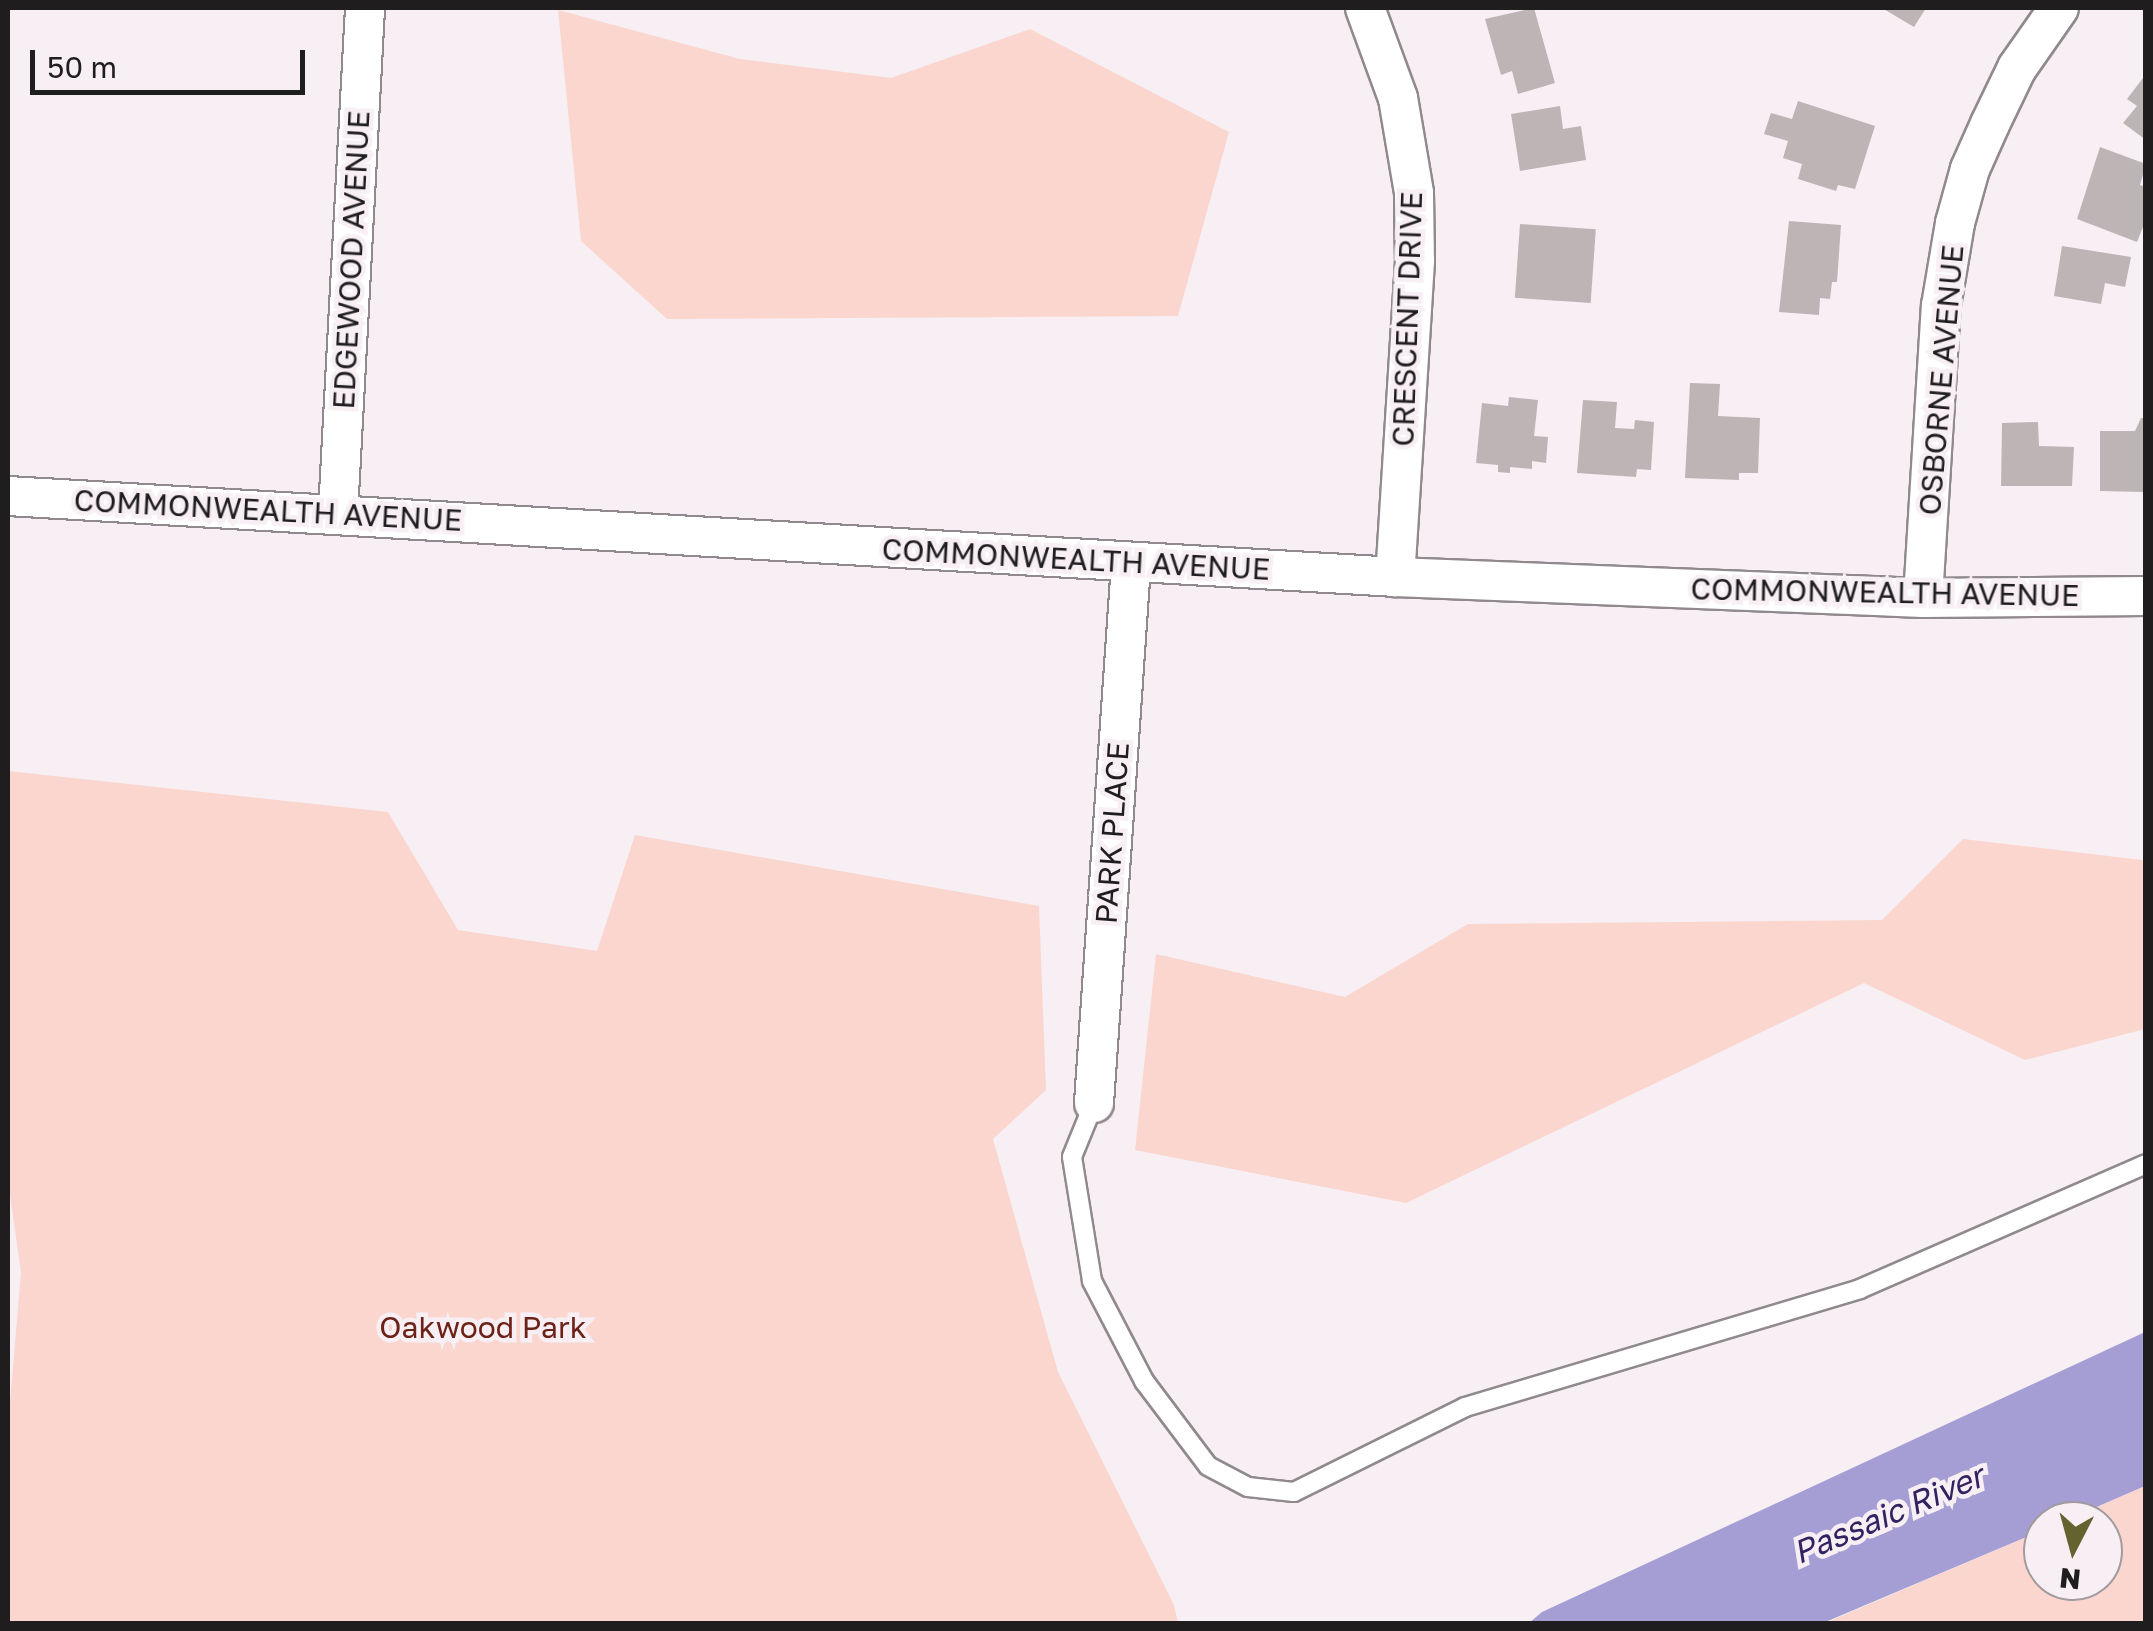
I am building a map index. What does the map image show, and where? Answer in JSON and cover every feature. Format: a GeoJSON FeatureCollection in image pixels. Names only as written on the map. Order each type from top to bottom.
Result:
{"type":"FeatureCollection","features":[{"type":"Feature","properties":{"kind":"street","name":"EDGEWOOD AVENUE"},"geometry":{"type":"LineString","coordinates":[[338,513],[365,8]]}},
{"type":"Feature","properties":{"kind":"street","name":"CRESCENT DRIVE"},"geometry":{"type":"LineString","coordinates":[[1365,8],[1398,98],[1414,193],[1414,261],[1395,577]]}},
{"type":"Feature","properties":{"kind":"street","name":"OSBORNE AVENUE"},"geometry":{"type":"LineString","coordinates":[[1923,598],[1941,306],[1955,223],[1970,170],[1997,110],[2018,68],[2059,8]]}},
{"type":"Feature","properties":{"kind":"street","name":"COMMONWEALTH AVENUE"},"geometry":{"type":"LineString","coordinates":[[8,496],[1395,577],[1923,598],[2146,596]]}},
{"type":"Feature","properties":{"kind":"street","name":"PARK PLACE"},"geometry":{"type":"LineString","coordinates":[[1094,1103],[1131,564]]}},
{"type":"Feature","properties":{"kind":"lane"},"geometry":{"type":"LineString","coordinates":[[1094,1103],[1072,1156],[1092,1280],[1144,1381],[1208,1466],[1248,1487],[1294,1492],[1465,1407],[1860,1288],[2146,1164]]}},
{"type":"Feature","properties":{"kind":"green space"},"geometry":{"type":"Polygon","coordinates":[[[558,10],[740,59],[891,78],[1030,29],[1229,132],[1178,316],[667,319],[581,241],[558,10]]]}},
{"type":"Feature","properties":{"kind":"green space","name":"Oakwood Park"},"geometry":{"type":"Polygon","coordinates":[[[8,771],[388,812],[458,930],[597,951],[635,835],[1039,906],[1046,1090],[993,1139],[1058,1372],[1174,1605],[1178,1623],[8,1623],[8,1425],[21,1273],[8,1180],[8,771]]]}},
{"type":"Feature","properties":{"kind":"green space"},"geometry":{"type":"Polygon","coordinates":[[[1963,839],[2142,860],[2146,869],[2145,1029],[2025,1060],[1864,983],[1406,1203],[1135,1150],[1156,954],[1345,997],[1468,924],[1882,920],[1963,839]]]}},
{"type":"Feature","properties":{"kind":"green space"},"geometry":{"type":"Polygon","coordinates":[[[2145,1486],[2145,1623],[1823,1624],[2023,1539],[2023,1601],[2123,1601],[2123,1501],[2110,1501],[2145,1486]]]}},
{"type":"Feature","properties":{"kind":"water","name":"Passaic River"},"geometry":{"type":"Polygon","coordinates":[[[2145,1332],[2145,1486],[2110,1501],[2023,1501],[2023,1538],[1823,1623],[1529,1623],[1542,1612],[2145,1332]]]}},
{"type":"Feature","properties":{"kind":"building"},"geometry":{"type":"Polygon","coordinates":[[[1534,8],[1555,83],[1518,94],[1512,71],[1501,75],[1485,19],[1534,8]]]}},
{"type":"Feature","properties":{"kind":"building"},"geometry":{"type":"Polygon","coordinates":[[[1882,8],[1926,8],[1914,27],[1882,8]]]}},
{"type":"Feature","properties":{"kind":"building"},"geometry":{"type":"Polygon","coordinates":[[[2146,74],[2146,140],[2123,123],[2137,106],[2127,99],[2146,74]]]}},
{"type":"Feature","properties":{"kind":"building"},"geometry":{"type":"Polygon","coordinates":[[[1798,101],[1875,126],[1855,189],[1838,185],[1836,191],[1798,179],[1802,164],[1783,158],[1788,141],[1764,134],[1771,113],[1792,119],[1798,101]]]}},
{"type":"Feature","properties":{"kind":"building"},"geometry":{"type":"Polygon","coordinates":[[[1560,106],[1563,129],[1581,126],[1586,160],[1520,171],[1511,114],[1560,106]]]}},
{"type":"Feature","properties":{"kind":"building"},"geometry":{"type":"Polygon","coordinates":[[[2100,147],[2146,164],[2140,185],[2146,187],[2146,219],[2137,242],[2077,219],[2100,147]]]}},
{"type":"Feature","properties":{"kind":"building"},"geometry":{"type":"Polygon","coordinates":[[[1789,221],[1841,225],[1837,282],[1832,282],[1830,299],[1820,298],[1819,315],[1779,312],[1789,221]]]}},
{"type":"Feature","properties":{"kind":"building"},"geometry":{"type":"Polygon","coordinates":[[[1520,224],[1596,229],[1591,303],[1515,298],[1520,224]]]}},
{"type":"Feature","properties":{"kind":"building"},"geometry":{"type":"Polygon","coordinates":[[[2062,246],[2131,257],[2125,287],[2105,283],[2101,304],[2054,296],[2062,246]]]}},
{"type":"Feature","properties":{"kind":"building"},"geometry":{"type":"Polygon","coordinates":[[[1690,383],[1720,384],[1718,416],[1760,418],[1758,473],[1739,473],[1739,480],[1685,478],[1690,383]]]}},
{"type":"Feature","properties":{"kind":"building"},"geometry":{"type":"Polygon","coordinates":[[[1509,397],[1538,400],[1534,436],[1548,437],[1546,463],[1532,461],[1532,469],[1510,467],[1510,473],[1498,472],[1498,465],[1476,463],[1482,403],[1508,406],[1509,397]]]}},
{"type":"Feature","properties":{"kind":"building"},"geometry":{"type":"Polygon","coordinates":[[[1583,400],[1617,402],[1615,428],[1634,429],[1635,420],[1654,422],[1651,470],[1637,469],[1636,477],[1577,473],[1583,400]]]}},
{"type":"Feature","properties":{"kind":"building"},"geometry":{"type":"Polygon","coordinates":[[[2141,418],[2146,418],[2145,492],[2100,491],[2100,431],[2135,431],[2141,418]]]}},
{"type":"Feature","properties":{"kind":"building"},"geometry":{"type":"Polygon","coordinates":[[[2038,422],[2039,446],[2074,447],[2072,486],[2001,486],[2002,423],[2038,422]]]}}]}
